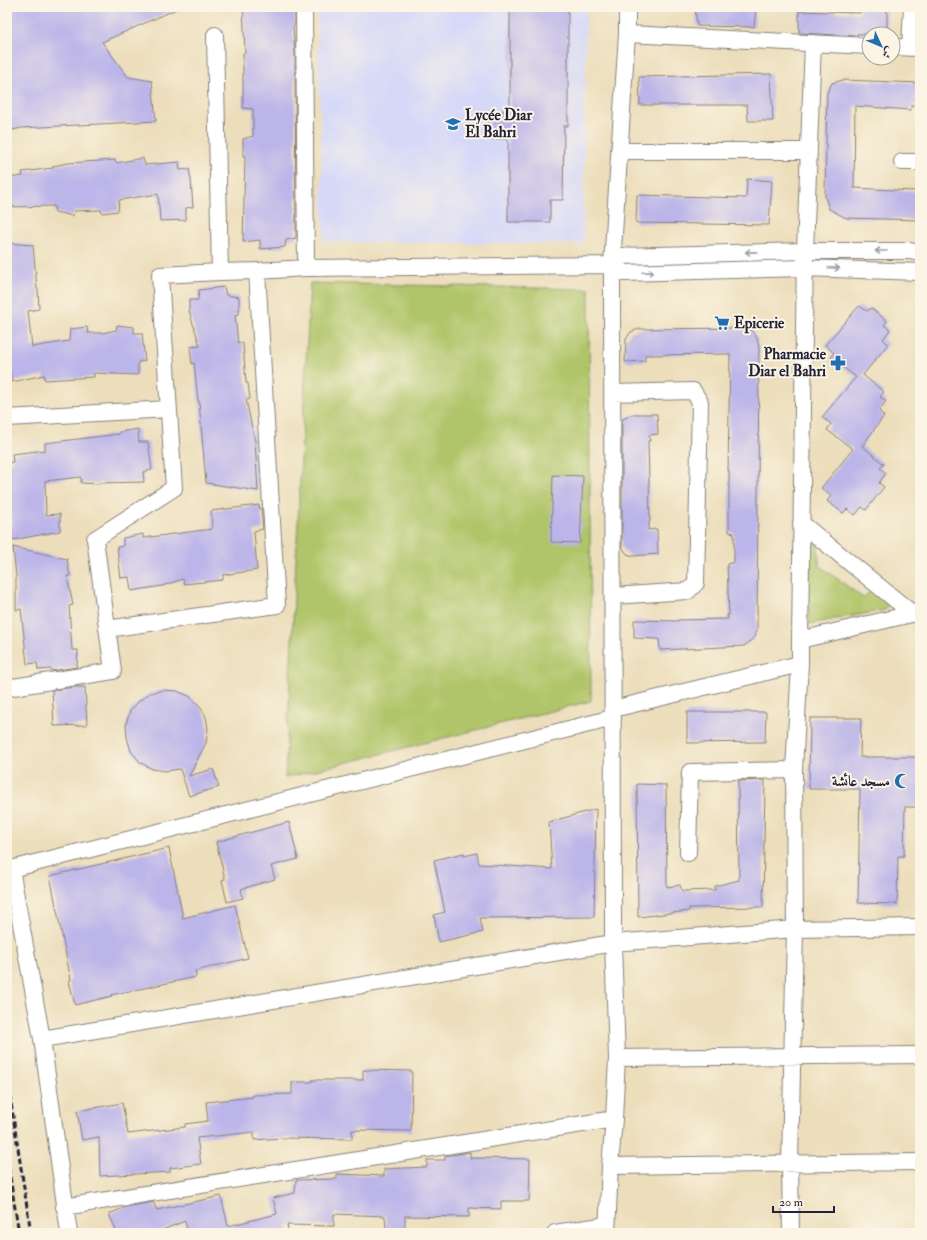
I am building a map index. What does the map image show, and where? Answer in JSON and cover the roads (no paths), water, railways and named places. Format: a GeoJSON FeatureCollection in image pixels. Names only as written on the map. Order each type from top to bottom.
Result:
{"type":"FeatureCollection","features":[{"type":"Feature","properties":{"kind":"street"},"geometry":{"type":"LineString","coordinates":[[304,7],[306,268]]}},
{"type":"Feature","properties":{"kind":"street"},"geometry":{"type":"LineString","coordinates":[[555,1233],[607,1229],[614,1119],[617,1058],[613,943],[612,265],[627,34],[627,7]]}},
{"type":"Feature","properties":{"kind":"street"},"geometry":{"type":"LineString","coordinates":[[901,47],[915,48],[912,7]]}},
{"type":"Feature","properties":{"kind":"street"},"geometry":{"type":"LineString","coordinates":[[627,34],[861,46]]}},
{"type":"Feature","properties":{"kind":"street"},"geometry":{"type":"LineString","coordinates":[[215,35],[220,272]]}},
{"type":"Feature","properties":{"kind":"street"},"geometry":{"type":"LineString","coordinates":[[791,1233],[790,1164],[795,929],[794,770],[800,664],[805,251],[813,43]]}},
{"type":"Feature","properties":{"kind":"street"},"geometry":{"type":"LineString","coordinates":[[619,151],[808,151]]}},
{"type":"Feature","properties":{"kind":"street"},"geometry":{"type":"LineString","coordinates":[[902,162],[920,162]]}},
{"type":"Feature","properties":{"kind":"street"},"geometry":{"type":"LineString","coordinates":[[612,265],[622,256],[805,251],[910,251],[920,253]]}},
{"type":"Feature","properties":{"kind":"street"},"geometry":{"type":"LineString","coordinates":[[7,688],[113,671],[95,539],[174,488],[160,275],[306,268],[612,265],[624,273],[805,268],[920,272]]}},
{"type":"Feature","properties":{"kind":"street"},"geometry":{"type":"LineString","coordinates":[[107,630],[277,606],[257,271]]}},
{"type":"Feature","properties":{"kind":"street"},"geometry":{"type":"LineString","coordinates":[[612,393],[693,391],[700,402],[696,583],[688,591],[613,596]]}},
{"type":"Feature","properties":{"kind":"street"},"geometry":{"type":"LineString","coordinates":[[7,418],[169,409]]}},
{"type":"Feature","properties":{"kind":"street"},"geometry":{"type":"LineString","coordinates":[[802,523],[916,613]]}},
{"type":"Feature","properties":{"kind":"street"},"geometry":{"type":"LineString","coordinates":[[800,640],[916,613]]}},
{"type":"Feature","properties":{"kind":"street"},"geometry":{"type":"LineString","coordinates":[[69,1233],[64,1207],[42,1039],[11,869],[800,664]]}},
{"type":"Feature","properties":{"kind":"street"},"geometry":{"type":"LineString","coordinates":[[688,853],[690,772],[794,770]]}},
{"type":"Feature","properties":{"kind":"street"},"geometry":{"type":"LineString","coordinates":[[42,1039],[613,943],[795,929],[920,927]]}},
{"type":"Feature","properties":{"kind":"street"},"geometry":{"type":"LineString","coordinates":[[617,1058],[920,1055]]}},
{"type":"Feature","properties":{"kind":"street"},"geometry":{"type":"LineString","coordinates":[[64,1207],[614,1119]]}},
{"type":"Feature","properties":{"kind":"street"},"geometry":{"type":"LineString","coordinates":[[610,1166],[920,1162]]}},
{"type":"Feature","properties":{"kind":"railway"},"geometry":{"type":"LineString","coordinates":[[7,1077],[31,1233]]}},
{"type":"Feature","properties":{"kind":"railway"},"geometry":{"type":"LineString","coordinates":[[7,1159],[19,1233]]}},
{"type":"Feature","properties":{"kind":"place","name":"Lycée Diar El Bahri"},"geometry":{"type":"Point","coordinates":[453,124]}},
{"type":"Feature","properties":{"kind":"place","name":"Epicerie"},"geometry":{"type":"Point","coordinates":[722,323]}},
{"type":"Feature","properties":{"kind":"place","name":"Pharmacie Diar el Bahri"},"geometry":{"type":"Point","coordinates":[838,363]}},
{"type":"Feature","properties":{"kind":"place","name":"مسجد عائشة"},"geometry":{"type":"Point","coordinates":[902,781]}}]}
